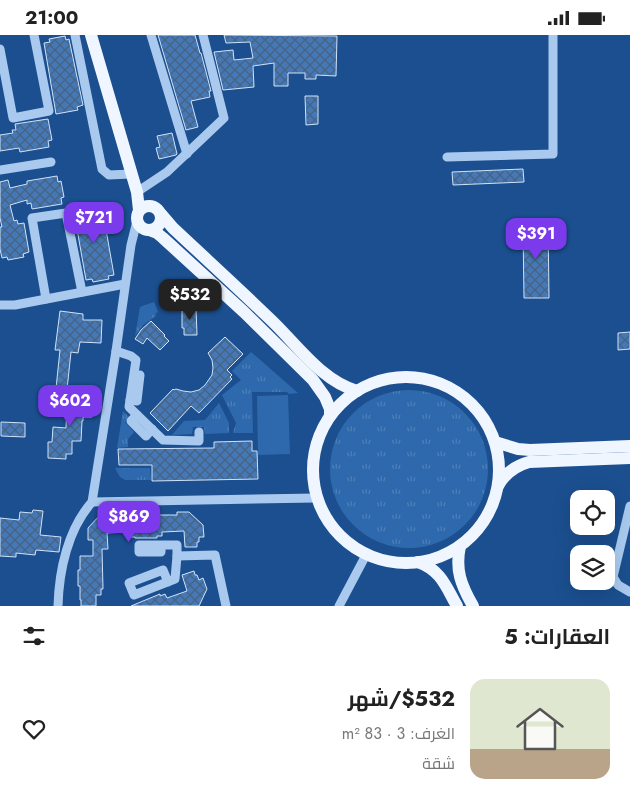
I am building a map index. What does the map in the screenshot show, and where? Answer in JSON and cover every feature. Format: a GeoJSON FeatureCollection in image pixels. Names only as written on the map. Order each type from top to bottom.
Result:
{"type":"FeatureCollection","features":[{"type":"Feature","properties":{"kind":"main road"},"geometry":{"type":"LineString","coordinates":[[91,35],[137,192],[142,212],[142,228],[157,233],[163,238],[244,312],[313,380],[325,397],[330,409],[330,415]]}},
{"type":"Feature","properties":{"kind":"main road"},"geometry":{"type":"LineString","coordinates":[[142,212],[157,208],[173,229],[277,325],[320,370],[337,383],[357,391]]}},
{"type":"Feature","properties":{"kind":"main road"},"geometry":{"type":"LineString","coordinates":[[149,230],[159,225],[161,214]]}},
{"type":"Feature","properties":{"kind":"main road"},"geometry":{"type":"LineString","coordinates":[[498,486],[498,456],[495,442],[485,421],[471,403],[459,393],[438,383],[416,377],[385,379],[370,384],[342,401],[330,415],[317,441],[312,469],[316,498],[324,516],[335,531],[350,545],[366,555],[392,562],[418,562],[440,557],[460,546],[485,520],[501,480],[510,470],[516,467],[529,462],[630,458]]}},
{"type":"Feature","properties":{"kind":"main road"},"geometry":{"type":"LineString","coordinates":[[495,442],[518,449],[530,450],[630,446]]}},
{"type":"Feature","properties":{"kind":"main road"},"geometry":{"type":"LineString","coordinates":[[460,546],[458,556],[459,577],[473,606]]}},
{"type":"Feature","properties":{"kind":"main road"},"geometry":{"type":"LineString","coordinates":[[418,562],[429,567],[439,575],[457,606]]}},
{"type":"Feature","properties":{"kind":"street"},"geometry":{"type":"LineString","coordinates":[[0,49],[13,118],[49,111],[34,35]]}},
{"type":"Feature","properties":{"kind":"street"},"geometry":{"type":"LineString","coordinates":[[75,35],[102,169],[106,174],[131,174]]}},
{"type":"Feature","properties":{"kind":"street"},"geometry":{"type":"LineString","coordinates":[[151,35],[187,154]]}},
{"type":"Feature","properties":{"kind":"street"},"geometry":{"type":"LineString","coordinates":[[137,192],[167,172],[224,118],[203,35]]}},
{"type":"Feature","properties":{"kind":"street"},"geometry":{"type":"LineString","coordinates":[[447,157],[553,155],[553,35]]}},
{"type":"Feature","properties":{"kind":"street"},"geometry":{"type":"LineString","coordinates":[[0,170],[51,162]]}},
{"type":"Feature","properties":{"kind":"street"},"geometry":{"type":"LineString","coordinates":[[58,606],[61,579],[69,545],[83,512],[92,502],[132,239],[142,212]]}},
{"type":"Feature","properties":{"kind":"street"},"geometry":{"type":"LineString","coordinates":[[46,299],[32,218],[66,213],[82,292]]}},
{"type":"Feature","properties":{"kind":"street"},"geometry":{"type":"LineString","coordinates":[[0,305],[15,305],[125,284]]}},
{"type":"Feature","properties":{"kind":"street"},"geometry":{"type":"LineString","coordinates":[[116,351],[132,356],[136,360],[129,407],[137,415],[163,440],[199,441],[198,432]]}},
{"type":"Feature","properties":{"kind":"street"},"geometry":{"type":"LineString","coordinates":[[92,502],[316,498]]}},
{"type":"Feature","properties":{"kind":"street"},"geometry":{"type":"LineString","coordinates":[[630,506],[613,577],[618,585],[630,592]]}},
{"type":"Feature","properties":{"kind":"street"},"geometry":{"type":"LineString","coordinates":[[161,545],[178,545],[175,579],[168,582]]}},
{"type":"Feature","properties":{"kind":"street"},"geometry":{"type":"LineString","coordinates":[[177,556],[215,555],[226,606]]}},
{"type":"Feature","properties":{"kind":"street"},"geometry":{"type":"LineString","coordinates":[[339,606],[366,555]]}},
{"type":"Feature","properties":{"kind":"green space"},"geometry":{"type":"Polygon","coordinates":[[[189,290],[199,300],[197,300],[196,305],[169,308],[166,298],[189,290]]]}},
{"type":"Feature","properties":{"kind":"green space"},"geometry":{"type":"Polygon","coordinates":[[[154,302],[158,312],[155,314],[156,316],[143,325],[135,336],[140,307],[154,302]]]}},
{"type":"Feature","properties":{"kind":"green space"},"geometry":{"type":"Polygon","coordinates":[[[251,352],[298,393],[252,392],[253,433],[233,433],[236,423],[222,395],[241,380],[232,371],[251,352]]]}},
{"type":"Feature","properties":{"kind":"green space"},"geometry":{"type":"Polygon","coordinates":[[[409,390],[439,396],[465,413],[482,439],[488,469],[482,499],[465,525],[439,542],[409,548],[379,542],[353,525],[336,499],[330,469],[336,439],[353,413],[379,396],[409,390]]]}},
{"type":"Feature","properties":{"kind":"green space"},"geometry":{"type":"Polygon","coordinates":[[[288,395],[290,454],[258,455],[257,396],[288,395]]]}},
{"type":"Feature","properties":{"kind":"green space"},"geometry":{"type":"Polygon","coordinates":[[[219,403],[229,423],[229,433],[205,434],[204,427],[193,427],[192,434],[172,435],[184,421],[205,420],[219,403]]]}},
{"type":"Feature","properties":{"kind":"green space"},"geometry":{"type":"Polygon","coordinates":[[[123,411],[129,417],[125,422],[134,432],[128,439],[128,447],[117,448],[123,411]]]}},
{"type":"Feature","properties":{"kind":"green space"},"geometry":{"type":"Polygon","coordinates":[[[115,468],[150,468],[151,480],[125,480],[120,477],[115,468]]]}},
{"type":"Feature","properties":{"kind":"building"},"geometry":{"type":"Polygon","coordinates":[[[158,35],[195,35],[211,91],[209,91],[210,97],[191,101],[198,127],[186,130],[158,35]]]}},
{"type":"Feature","properties":{"kind":"building"},"geometry":{"type":"Polygon","coordinates":[[[224,35],[337,36],[336,76],[316,75],[316,79],[305,79],[305,73],[288,73],[288,86],[274,86],[274,63],[253,66],[254,87],[223,90],[214,52],[233,50],[234,60],[253,58],[250,42],[226,43],[224,35]]]}},
{"type":"Feature","properties":{"kind":"building"},"geometry":{"type":"Polygon","coordinates":[[[65,36],[66,40],[69,39],[83,105],[77,107],[78,110],[56,114],[44,43],[50,42],[49,39],[65,36]]]}},
{"type":"Feature","properties":{"kind":"building"},"geometry":{"type":"Polygon","coordinates":[[[305,96],[318,96],[318,124],[306,125],[305,96]]]}},
{"type":"Feature","properties":{"kind":"building"},"geometry":{"type":"Polygon","coordinates":[[[48,119],[52,140],[48,141],[49,147],[20,152],[19,148],[0,151],[0,135],[13,133],[12,130],[16,130],[15,124],[48,119]]]}},
{"type":"Feature","properties":{"kind":"building"},"geometry":{"type":"Polygon","coordinates":[[[172,133],[177,154],[159,159],[156,148],[160,147],[157,136],[172,133]]]}},
{"type":"Feature","properties":{"kind":"building"},"geometry":{"type":"Polygon","coordinates":[[[523,169],[524,182],[453,185],[452,172],[523,169]]]}},
{"type":"Feature","properties":{"kind":"building"},"geometry":{"type":"Polygon","coordinates":[[[57,176],[58,182],[61,181],[64,197],[61,198],[62,204],[32,209],[31,203],[27,204],[27,200],[10,205],[14,221],[17,220],[18,224],[24,223],[29,252],[23,254],[24,257],[8,260],[7,257],[2,258],[0,249],[0,227],[2,227],[0,218],[0,182],[8,180],[10,188],[27,184],[27,181],[57,176]]]}},
{"type":"Feature","properties":{"kind":"building"},"geometry":{"type":"Polygon","coordinates":[[[95,205],[96,209],[102,207],[114,275],[108,276],[109,279],[93,282],[92,279],[86,280],[74,212],[80,211],[80,208],[95,205]]]}},
{"type":"Feature","properties":{"kind":"building"},"geometry":{"type":"Polygon","coordinates":[[[548,219],[549,298],[524,298],[523,227],[529,227],[529,220],[548,219]]]}},
{"type":"Feature","properties":{"kind":"building"},"geometry":{"type":"Polygon","coordinates":[[[196,307],[197,335],[184,335],[184,328],[182,328],[182,308],[196,307]]]}},
{"type":"Feature","properties":{"kind":"building"},"geometry":{"type":"Polygon","coordinates":[[[60,311],[83,314],[83,320],[102,320],[101,343],[80,342],[78,353],[71,352],[66,399],[55,398],[60,350],[55,350],[60,311]]]}},
{"type":"Feature","properties":{"kind":"building"},"geometry":{"type":"Polygon","coordinates":[[[151,321],[169,341],[160,350],[147,338],[143,344],[135,339],[151,321]]]}},
{"type":"Feature","properties":{"kind":"building"},"geometry":{"type":"Polygon","coordinates":[[[630,332],[630,349],[618,350],[618,333],[630,332]]]}},
{"type":"Feature","properties":{"kind":"building"},"geometry":{"type":"Polygon","coordinates":[[[225,337],[243,354],[227,370],[232,375],[230,377],[232,379],[199,413],[191,406],[168,431],[150,413],[173,389],[191,392],[199,390],[205,385],[212,375],[213,368],[212,360],[208,353],[225,337]]]}},
{"type":"Feature","properties":{"kind":"building"},"geometry":{"type":"Polygon","coordinates":[[[67,396],[93,396],[92,417],[83,417],[81,441],[72,441],[72,454],[66,454],[66,459],[48,458],[48,442],[52,442],[53,427],[66,428],[67,396]]]}},
{"type":"Feature","properties":{"kind":"building"},"geometry":{"type":"Polygon","coordinates":[[[1,422],[25,423],[25,437],[1,436],[1,422]]]}},
{"type":"Feature","properties":{"kind":"building"},"geometry":{"type":"Polygon","coordinates":[[[252,441],[252,451],[257,451],[258,479],[152,481],[152,465],[119,465],[118,449],[214,448],[214,442],[252,441]]]}},
{"type":"Feature","properties":{"kind":"building"},"geometry":{"type":"Polygon","coordinates":[[[33,510],[43,511],[40,535],[61,537],[59,552],[36,550],[35,555],[16,553],[16,557],[0,556],[0,518],[19,520],[20,512],[32,513],[33,510]]]}},
{"type":"Feature","properties":{"kind":"building"},"geometry":{"type":"Polygon","coordinates":[[[177,512],[189,512],[203,525],[204,537],[199,537],[197,547],[185,547],[184,531],[162,532],[162,536],[157,536],[157,538],[129,537],[129,532],[107,533],[108,549],[102,549],[103,589],[101,589],[101,595],[96,595],[96,606],[81,606],[80,586],[78,586],[80,556],[93,556],[93,540],[88,540],[88,528],[101,514],[113,513],[113,516],[137,516],[137,514],[177,515],[177,512]]]}},
{"type":"Feature","properties":{"kind":"building"},"geometry":{"type":"Polygon","coordinates":[[[194,571],[199,580],[203,578],[207,589],[199,606],[131,606],[160,594],[160,596],[165,594],[167,598],[187,591],[182,575],[194,571]]]}}]}
